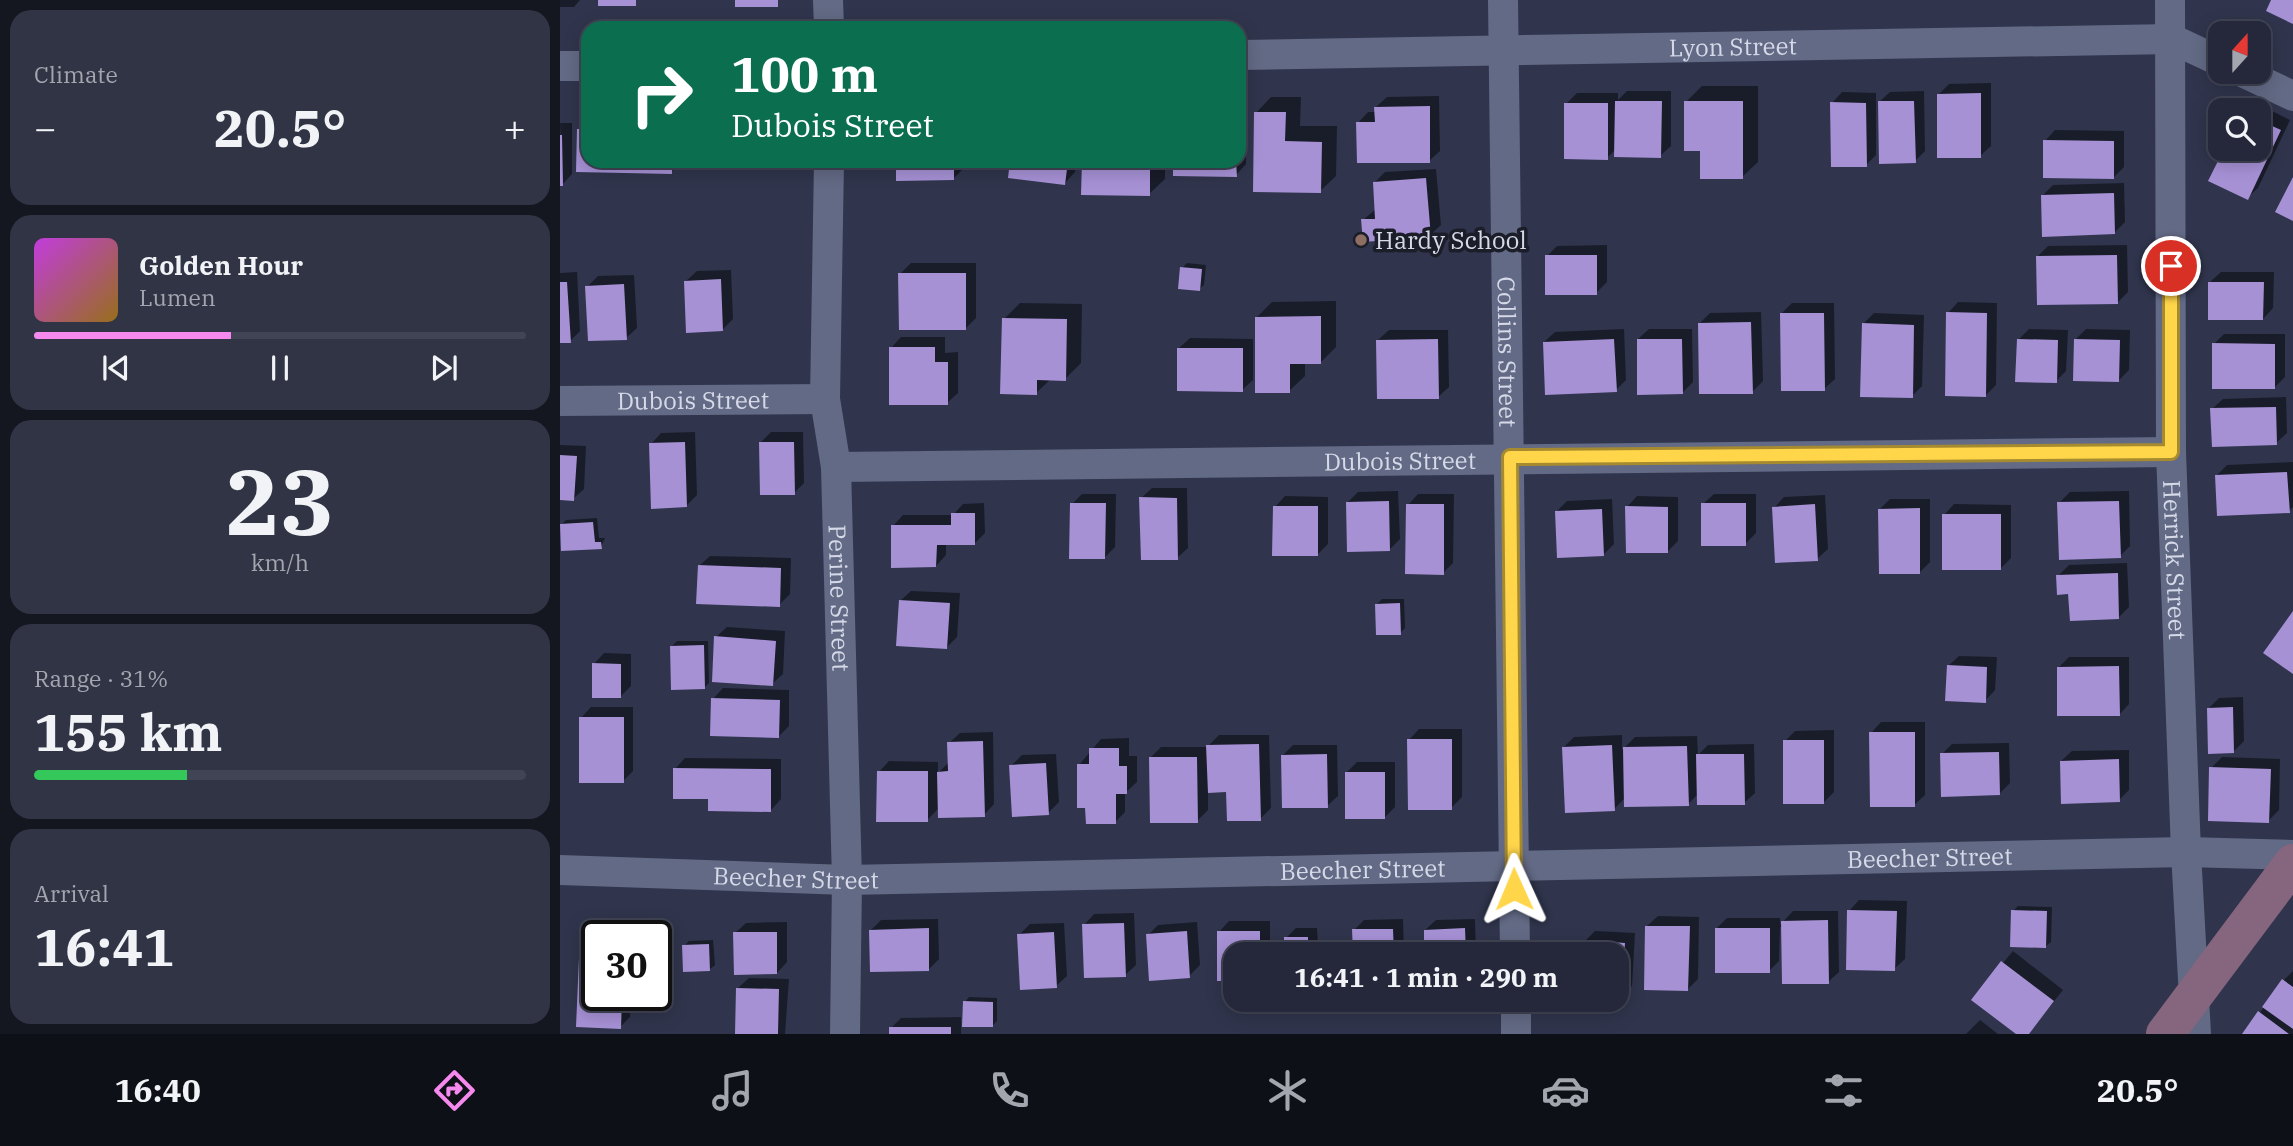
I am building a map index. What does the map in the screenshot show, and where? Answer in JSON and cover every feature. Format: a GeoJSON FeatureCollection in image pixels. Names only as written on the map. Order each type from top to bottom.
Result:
{"type":"FeatureCollection","features":[{"type":"Feature","properties":{"kind":"main road"},"geometry":{"type":"LineString","coordinates":[[2165,1034],[2293,863]]}},
{"type":"Feature","properties":{"kind":"street"},"geometry":{"type":"LineString","coordinates":[[828,0],[829,21]]}},
{"type":"Feature","properties":{"kind":"street","name":"Collins Street"},"geometry":{"type":"LineString","coordinates":[[1503,0],[1515,942]]}},
{"type":"Feature","properties":{"kind":"street","name":"Herrick Street"},"geometry":{"type":"LineString","coordinates":[[2170,0],[2171,452],[2186,852],[2196,993],[2196,1034]]}},
{"type":"Feature","properties":{"kind":"street","name":"Lyon Street"},"geometry":{"type":"LineString","coordinates":[[1246,55],[2172,39],[2208,56]]}},
{"type":"Feature","properties":{"kind":"street"},"geometry":{"type":"LineString","coordinates":[[560,66],[581,66]]}},
{"type":"Feature","properties":{"kind":"street"},"geometry":{"type":"LineString","coordinates":[[2268,84],[2293,96]]}},
{"type":"Feature","properties":{"kind":"street","name":"Perine Street"},"geometry":{"type":"LineString","coordinates":[[829,168],[825,399],[836,467],[847,880],[845,1034]]}},
{"type":"Feature","properties":{"kind":"street","name":"Dubois Street"},"geometry":{"type":"LineString","coordinates":[[560,401],[825,399]]}},
{"type":"Feature","properties":{"kind":"street","name":"Dubois Street"},"geometry":{"type":"LineString","coordinates":[[836,467],[1510,457],[2171,452]]}},
{"type":"Feature","properties":{"kind":"street","name":"Beecher Street"},"geometry":{"type":"LineString","coordinates":[[560,870],[847,880],[2186,852],[2293,855]]}},
{"type":"Feature","properties":{"kind":"street"},"geometry":{"type":"LineString","coordinates":[[1516,1012],[1516,1034]]}},
{"type":"Feature","properties":{"kind":"building"},"geometry":{"type":"Polygon","coordinates":[[[598,0],[636,0],[636,6],[598,6],[598,0]]]}},
{"type":"Feature","properties":{"kind":"building"},"geometry":{"type":"Polygon","coordinates":[[[735,0],[778,0],[778,7],[735,7],[735,0]]]}},
{"type":"Feature","properties":{"kind":"building"},"geometry":{"type":"Polygon","coordinates":[[[2271,0],[2293,0],[2293,24],[2266,11],[2271,0]]]}},
{"type":"Feature","properties":{"kind":"building"},"geometry":{"type":"Polygon","coordinates":[[[1981,93],[1981,158],[1937,158],[1937,94],[1981,93]]]}},
{"type":"Feature","properties":{"kind":"building"},"geometry":{"type":"Polygon","coordinates":[[[1615,101],[1662,101],[1661,158],[1614,157],[1615,101]]]}},
{"type":"Feature","properties":{"kind":"building"},"geometry":{"type":"Polygon","coordinates":[[[1684,101],[1743,101],[1743,179],[1700,179],[1700,151],[1684,151],[1684,101]]]}},
{"type":"Feature","properties":{"kind":"building"},"geometry":{"type":"Polygon","coordinates":[[[1878,101],[1914,101],[1916,163],[1879,164],[1878,101]]]}},
{"type":"Feature","properties":{"kind":"building"},"geometry":{"type":"Polygon","coordinates":[[[1830,102],[1866,103],[1867,167],[1831,167],[1830,102]]]}},
{"type":"Feature","properties":{"kind":"building"},"geometry":{"type":"Polygon","coordinates":[[[1564,103],[1608,103],[1608,160],[1564,159],[1564,103]]]}},
{"type":"Feature","properties":{"kind":"building"},"geometry":{"type":"Polygon","coordinates":[[[1430,106],[1430,163],[1357,163],[1356,122],[1375,122],[1374,107],[1430,106]]]}},
{"type":"Feature","properties":{"kind":"building"},"geometry":{"type":"Polygon","coordinates":[[[1254,112],[1286,112],[1285,141],[1322,142],[1321,193],[1253,192],[1254,112]]]}},
{"type":"Feature","properties":{"kind":"building"},"geometry":{"type":"Polygon","coordinates":[[[2271,125],[2281,130],[2271,151],[2271,125]]]}},
{"type":"Feature","properties":{"kind":"building"},"geometry":{"type":"Polygon","coordinates":[[[577,129],[581,129],[581,168],[672,168],[672,174],[576,172],[577,129]]]}},
{"type":"Feature","properties":{"kind":"building"},"geometry":{"type":"Polygon","coordinates":[[[562,135],[563,186],[560,186],[562,135]]]}},
{"type":"Feature","properties":{"kind":"building"},"geometry":{"type":"Polygon","coordinates":[[[2043,140],[2114,141],[2114,179],[2043,178],[2043,140]]]}},
{"type":"Feature","properties":{"kind":"building"},"geometry":{"type":"Polygon","coordinates":[[[2218,161],[2266,161],[2248,200],[2208,181],[2218,161]]]}},
{"type":"Feature","properties":{"kind":"building"},"geometry":{"type":"Polygon","coordinates":[[[783,168],[783,170],[708,169],[783,168]]]}},
{"type":"Feature","properties":{"kind":"building"},"geometry":{"type":"Polygon","coordinates":[[[896,168],[954,168],[954,180],[896,181],[896,168]]]}},
{"type":"Feature","properties":{"kind":"building"},"geometry":{"type":"Polygon","coordinates":[[[1009,168],[1067,168],[1065,185],[1008,178],[1009,168]]]}},
{"type":"Feature","properties":{"kind":"building"},"geometry":{"type":"Polygon","coordinates":[[[1082,168],[1150,168],[1150,196],[1081,195],[1082,168]]]}},
{"type":"Feature","properties":{"kind":"building"},"geometry":{"type":"Polygon","coordinates":[[[1173,168],[1236,168],[1237,177],[1173,176],[1173,168]]]}},
{"type":"Feature","properties":{"kind":"building"},"geometry":{"type":"Polygon","coordinates":[[[2293,177],[2293,221],[2275,212],[2293,177]]]}},
{"type":"Feature","properties":{"kind":"building"},"geometry":{"type":"Polygon","coordinates":[[[1426,178],[1431,237],[1363,242],[1361,219],[1375,219],[1373,182],[1426,178]]]}},
{"type":"Feature","properties":{"kind":"building"},"geometry":{"type":"Polygon","coordinates":[[[2114,193],[2115,234],[2042,237],[2041,195],[2114,193]]]}},
{"type":"Feature","properties":{"kind":"building"},"geometry":{"type":"Polygon","coordinates":[[[1545,255],[1597,255],[1597,295],[1545,295],[1545,255]]]}},
{"type":"Feature","properties":{"kind":"building"},"geometry":{"type":"Polygon","coordinates":[[[2117,255],[2118,304],[2037,305],[2036,256],[2117,255]]]}},
{"type":"Feature","properties":{"kind":"building"},"geometry":{"type":"Polygon","coordinates":[[[1180,267],[1202,269],[1200,291],[1178,289],[1180,267]]]}},
{"type":"Feature","properties":{"kind":"building"},"geometry":{"type":"Polygon","coordinates":[[[898,273],[966,273],[966,330],[899,330],[898,273]]]}},
{"type":"Feature","properties":{"kind":"building"},"geometry":{"type":"Polygon","coordinates":[[[721,279],[723,331],[686,333],[684,281],[721,279]]]}},
{"type":"Feature","properties":{"kind":"building"},"geometry":{"type":"Polygon","coordinates":[[[560,282],[567,282],[571,343],[560,343],[560,282]]]}},
{"type":"Feature","properties":{"kind":"building"},"geometry":{"type":"Polygon","coordinates":[[[2208,282],[2264,282],[2263,320],[2208,320],[2208,282]]]}},
{"type":"Feature","properties":{"kind":"building"},"geometry":{"type":"Polygon","coordinates":[[[624,284],[627,340],[588,341],[585,286],[624,284]]]}},
{"type":"Feature","properties":{"kind":"building"},"geometry":{"type":"Polygon","coordinates":[[[1946,312],[1987,313],[1986,397],[1945,396],[1946,312]]]}},
{"type":"Feature","properties":{"kind":"building"},"geometry":{"type":"Polygon","coordinates":[[[1780,313],[1824,313],[1825,391],[1781,391],[1780,313]]]}},
{"type":"Feature","properties":{"kind":"building"},"geometry":{"type":"Polygon","coordinates":[[[1321,316],[1321,364],[1290,364],[1290,393],[1255,393],[1255,317],[1321,316]]]}},
{"type":"Feature","properties":{"kind":"building"},"geometry":{"type":"Polygon","coordinates":[[[1002,318],[1067,319],[1066,381],[1037,380],[1037,395],[1000,394],[1002,318]]]}},
{"type":"Feature","properties":{"kind":"building"},"geometry":{"type":"Polygon","coordinates":[[[1751,322],[1753,394],[1699,394],[1698,323],[1751,322]]]}},
{"type":"Feature","properties":{"kind":"building"},"geometry":{"type":"Polygon","coordinates":[[[1862,323],[1914,325],[1913,398],[1860,397],[1862,323]]]}},
{"type":"Feature","properties":{"kind":"building"},"geometry":{"type":"Polygon","coordinates":[[[1438,339],[1439,399],[1377,399],[1376,340],[1438,339]]]}},
{"type":"Feature","properties":{"kind":"building"},"geometry":{"type":"Polygon","coordinates":[[[1614,339],[1617,392],[1545,395],[1543,342],[1614,339]]]}},
{"type":"Feature","properties":{"kind":"building"},"geometry":{"type":"Polygon","coordinates":[[[1637,339],[1682,339],[1683,394],[1637,395],[1637,339]]]}},
{"type":"Feature","properties":{"kind":"building"},"geometry":{"type":"Polygon","coordinates":[[[2017,339],[2058,340],[2057,383],[2015,382],[2017,339]]]}},
{"type":"Feature","properties":{"kind":"building"},"geometry":{"type":"Polygon","coordinates":[[[2074,339],[2120,340],[2119,382],[2073,381],[2074,339]]]}},
{"type":"Feature","properties":{"kind":"building"},"geometry":{"type":"Polygon","coordinates":[[[2212,343],[2275,344],[2275,389],[2212,389],[2212,343]]]}},
{"type":"Feature","properties":{"kind":"building"},"geometry":{"type":"Polygon","coordinates":[[[889,347],[935,347],[935,362],[948,362],[948,405],[889,405],[889,347]]]}},
{"type":"Feature","properties":{"kind":"building"},"geometry":{"type":"Polygon","coordinates":[[[1177,348],[1243,348],[1243,392],[1177,391],[1177,348]]]}},
{"type":"Feature","properties":{"kind":"building"},"geometry":{"type":"Polygon","coordinates":[[[2276,407],[2277,445],[2212,447],[2210,408],[2276,407]]]}},
{"type":"Feature","properties":{"kind":"building"},"geometry":{"type":"Polygon","coordinates":[[[685,442],[687,507],[651,509],[649,443],[685,442]]]}},
{"type":"Feature","properties":{"kind":"building"},"geometry":{"type":"Polygon","coordinates":[[[759,442],[794,442],[795,495],[760,495],[759,442]]]}},
{"type":"Feature","properties":{"kind":"building"},"geometry":{"type":"Polygon","coordinates":[[[560,455],[577,456],[574,501],[560,500],[560,455]]]}},
{"type":"Feature","properties":{"kind":"building"},"geometry":{"type":"Polygon","coordinates":[[[2287,472],[2290,513],[2217,516],[2215,475],[2287,472]]]}},
{"type":"Feature","properties":{"kind":"building"},"geometry":{"type":"Polygon","coordinates":[[[1139,497],[1177,498],[1178,560],[1141,560],[1139,497]]]}},
{"type":"Feature","properties":{"kind":"building"},"geometry":{"type":"Polygon","coordinates":[[[1389,501],[1390,551],[1347,552],[1346,502],[1389,501]]]}},
{"type":"Feature","properties":{"kind":"building"},"geometry":{"type":"Polygon","coordinates":[[[2119,501],[2121,558],[2059,560],[2057,502],[2119,501]]]}},
{"type":"Feature","properties":{"kind":"building"},"geometry":{"type":"Polygon","coordinates":[[[1070,503],[1106,503],[1105,559],[1069,559],[1070,503]]]}},
{"type":"Feature","properties":{"kind":"building"},"geometry":{"type":"Polygon","coordinates":[[[1701,503],[1746,503],[1746,546],[1701,546],[1701,503]]]}},
{"type":"Feature","properties":{"kind":"building"},"geometry":{"type":"Polygon","coordinates":[[[1406,504],[1444,504],[1444,575],[1405,574],[1406,504]]]}},
{"type":"Feature","properties":{"kind":"building"},"geometry":{"type":"Polygon","coordinates":[[[1815,504],[1818,561],[1775,563],[1772,507],[1815,504]]]}},
{"type":"Feature","properties":{"kind":"building"},"geometry":{"type":"Polygon","coordinates":[[[1273,506],[1318,506],[1318,556],[1272,556],[1273,506]]]}},
{"type":"Feature","properties":{"kind":"building"},"geometry":{"type":"Polygon","coordinates":[[[1625,506],[1668,507],[1668,553],[1626,553],[1625,506]]]}},
{"type":"Feature","properties":{"kind":"building"},"geometry":{"type":"Polygon","coordinates":[[[1920,508],[1920,574],[1879,574],[1878,509],[1920,508]]]}},
{"type":"Feature","properties":{"kind":"building"},"geometry":{"type":"Polygon","coordinates":[[[1602,509],[1604,556],[1557,558],[1555,511],[1602,509]]]}},
{"type":"Feature","properties":{"kind":"building"},"geometry":{"type":"Polygon","coordinates":[[[951,513],[975,513],[975,545],[937,545],[936,567],[891,568],[891,525],[951,525],[951,513]]]}},
{"type":"Feature","properties":{"kind":"building"},"geometry":{"type":"Polygon","coordinates":[[[1942,514],[2001,514],[2001,570],[1942,570],[1942,514]]]}},
{"type":"Feature","properties":{"kind":"building"},"geometry":{"type":"Polygon","coordinates":[[[593,522],[595,542],[601,542],[602,549],[561,551],[560,524],[593,522]]]}},
{"type":"Feature","properties":{"kind":"building"},"geometry":{"type":"Polygon","coordinates":[[[698,565],[781,568],[780,607],[696,604],[698,565]]]}},
{"type":"Feature","properties":{"kind":"building"},"geometry":{"type":"Polygon","coordinates":[[[2118,573],[2119,619],[2070,621],[2068,594],[2057,595],[2056,575],[2118,573]]]}},
{"type":"Feature","properties":{"kind":"building"},"geometry":{"type":"Polygon","coordinates":[[[899,600],[950,603],[947,649],[896,646],[899,600]]]}},
{"type":"Feature","properties":{"kind":"building"},"geometry":{"type":"Polygon","coordinates":[[[1400,603],[1401,635],[1376,635],[1375,604],[1400,603]]]}},
{"type":"Feature","properties":{"kind":"building"},"geometry":{"type":"Polygon","coordinates":[[[2293,611],[2293,674],[2263,653],[2293,611]]]}},
{"type":"Feature","properties":{"kind":"building"},"geometry":{"type":"Polygon","coordinates":[[[714,636],[776,641],[773,686],[712,682],[714,636]]]}},
{"type":"Feature","properties":{"kind":"building"},"geometry":{"type":"Polygon","coordinates":[[[704,645],[705,689],[671,690],[670,646],[704,645]]]}},
{"type":"Feature","properties":{"kind":"building"},"geometry":{"type":"Polygon","coordinates":[[[592,663],[621,664],[621,698],[592,698],[592,663]]]}},
{"type":"Feature","properties":{"kind":"building"},"geometry":{"type":"Polygon","coordinates":[[[1947,665],[1987,667],[1986,703],[1945,701],[1947,665]]]}},
{"type":"Feature","properties":{"kind":"building"},"geometry":{"type":"Polygon","coordinates":[[[2119,666],[2120,716],[2057,716],[2057,667],[2119,666]]]}},
{"type":"Feature","properties":{"kind":"building"},"geometry":{"type":"Polygon","coordinates":[[[711,698],[780,700],[779,738],[710,736],[711,698]]]}},
{"type":"Feature","properties":{"kind":"building"},"geometry":{"type":"Polygon","coordinates":[[[2233,707],[2234,753],[2208,754],[2207,708],[2233,707]]]}},
{"type":"Feature","properties":{"kind":"building"},"geometry":{"type":"Polygon","coordinates":[[[579,717],[624,717],[624,783],[579,783],[579,717]]]}},
{"type":"Feature","properties":{"kind":"building"},"geometry":{"type":"Polygon","coordinates":[[[1869,732],[1915,732],[1915,807],[1870,807],[1869,732]]]}},
{"type":"Feature","properties":{"kind":"building"},"geometry":{"type":"Polygon","coordinates":[[[1407,739],[1452,739],[1452,810],[1408,810],[1407,739]]]}},
{"type":"Feature","properties":{"kind":"building"},"geometry":{"type":"Polygon","coordinates":[[[1783,740],[1824,740],[1824,804],[1783,804],[1783,740]]]}},
{"type":"Feature","properties":{"kind":"building"},"geometry":{"type":"Polygon","coordinates":[[[983,741],[985,817],[938,818],[937,772],[948,771],[947,742],[983,741]]]}},
{"type":"Feature","properties":{"kind":"building"},"geometry":{"type":"Polygon","coordinates":[[[1259,744],[1261,821],[1227,821],[1226,792],[1208,793],[1206,745],[1259,744]]]}},
{"type":"Feature","properties":{"kind":"building"},"geometry":{"type":"Polygon","coordinates":[[[1612,745],[1615,811],[1565,813],[1562,747],[1612,745]]]}},
{"type":"Feature","properties":{"kind":"building"},"geometry":{"type":"Polygon","coordinates":[[[1687,746],[1689,806],[1624,807],[1623,747],[1687,746]]]}},
{"type":"Feature","properties":{"kind":"building"},"geometry":{"type":"Polygon","coordinates":[[[1089,748],[1119,748],[1119,766],[1127,766],[1127,794],[1116,794],[1116,824],[1086,824],[1085,808],[1077,808],[1077,764],[1089,764],[1089,748]]]}},
{"type":"Feature","properties":{"kind":"building"},"geometry":{"type":"Polygon","coordinates":[[[1999,752],[2000,795],[1941,797],[1940,753],[1999,752]]]}},
{"type":"Feature","properties":{"kind":"building"},"geometry":{"type":"Polygon","coordinates":[[[1327,754],[1328,808],[1282,808],[1281,755],[1327,754]]]}},
{"type":"Feature","properties":{"kind":"building"},"geometry":{"type":"Polygon","coordinates":[[[1696,754],[1744,754],[1745,805],[1697,805],[1696,754]]]}},
{"type":"Feature","properties":{"kind":"building"},"geometry":{"type":"Polygon","coordinates":[[[1149,757],[1197,757],[1198,823],[1150,823],[1149,757]]]}},
{"type":"Feature","properties":{"kind":"building"},"geometry":{"type":"Polygon","coordinates":[[[2119,759],[2120,802],[2061,804],[2060,761],[2119,759]]]}},
{"type":"Feature","properties":{"kind":"building"},"geometry":{"type":"Polygon","coordinates":[[[1046,763],[1049,815],[1012,817],[1009,765],[1046,763]]]}},
{"type":"Feature","properties":{"kind":"building"},"geometry":{"type":"Polygon","coordinates":[[[2209,767],[2271,769],[2269,823],[2208,821],[2209,767]]]}},
{"type":"Feature","properties":{"kind":"building"},"geometry":{"type":"Polygon","coordinates":[[[673,768],[771,769],[771,812],[708,811],[708,799],[673,799],[673,768]]]}},
{"type":"Feature","properties":{"kind":"building"},"geometry":{"type":"Polygon","coordinates":[[[877,771],[928,771],[928,822],[876,822],[877,771]]]}},
{"type":"Feature","properties":{"kind":"building"},"geometry":{"type":"Polygon","coordinates":[[[1345,772],[1385,772],[1385,819],[1345,819],[1345,772]]]}},
{"type":"Feature","properties":{"kind":"building"},"geometry":{"type":"Polygon","coordinates":[[[1847,910],[1897,911],[1895,971],[1846,970],[1847,910]]]}},
{"type":"Feature","properties":{"kind":"building"},"geometry":{"type":"Polygon","coordinates":[[[2011,910],[2047,911],[2046,948],[2010,947],[2011,910]]]}},
{"type":"Feature","properties":{"kind":"building"},"geometry":{"type":"Polygon","coordinates":[[[1828,920],[1829,984],[1782,984],[1781,921],[1828,920]]]}},
{"type":"Feature","properties":{"kind":"building"},"geometry":{"type":"Polygon","coordinates":[[[1124,923],[1126,977],[1084,978],[1082,924],[1124,923]]]}},
{"type":"Feature","properties":{"kind":"building"},"geometry":{"type":"Polygon","coordinates":[[[1645,926],[1690,926],[1688,991],[1644,990],[1645,926]]]}},
{"type":"Feature","properties":{"kind":"building"},"geometry":{"type":"Polygon","coordinates":[[[929,928],[929,971],[870,972],[869,930],[929,928]]]}},
{"type":"Feature","properties":{"kind":"building"},"geometry":{"type":"Polygon","coordinates":[[[1465,928],[1466,942],[1424,942],[1424,930],[1465,928]]]}},
{"type":"Feature","properties":{"kind":"building"},"geometry":{"type":"Polygon","coordinates":[[[1715,928],[1770,928],[1770,973],[1715,973],[1715,928]]]}},
{"type":"Feature","properties":{"kind":"building"},"geometry":{"type":"Polygon","coordinates":[[[1352,929],[1393,929],[1394,942],[1353,942],[1352,929]]]}},
{"type":"Feature","properties":{"kind":"building"},"geometry":{"type":"Polygon","coordinates":[[[1187,931],[1190,978],[1149,981],[1146,934],[1187,931]]]}},
{"type":"Feature","properties":{"kind":"building"},"geometry":{"type":"Polygon","coordinates":[[[1217,931],[1260,931],[1260,942],[1223,942],[1223,981],[1217,981],[1217,931]]]}},
{"type":"Feature","properties":{"kind":"building"},"geometry":{"type":"Polygon","coordinates":[[[733,932],[777,932],[777,974],[734,975],[733,932]]]}},
{"type":"Feature","properties":{"kind":"building"},"geometry":{"type":"Polygon","coordinates":[[[1054,932],[1057,988],[1020,990],[1017,934],[1054,932]]]}},
{"type":"Feature","properties":{"kind":"building"},"geometry":{"type":"Polygon","coordinates":[[[1284,937],[1308,937],[1308,942],[1284,942],[1284,937]]]}},
{"type":"Feature","properties":{"kind":"building"},"geometry":{"type":"Polygon","coordinates":[[[709,944],[710,971],[683,972],[682,945],[709,944]]]}},
{"type":"Feature","properties":{"kind":"building"},"geometry":{"type":"Polygon","coordinates":[[[581,958],[581,1011],[622,1011],[621,1029],[576,1027],[581,958]]]}},
{"type":"Feature","properties":{"kind":"building"},"geometry":{"type":"Polygon","coordinates":[[[2001,961],[2054,1001],[2029,1034],[2016,1034],[1971,1000],[2001,961]]]}},
{"type":"Feature","properties":{"kind":"building"},"geometry":{"type":"Polygon","coordinates":[[[2282,979],[2293,987],[2293,1029],[2262,1007],[2282,979]]]}},
{"type":"Feature","properties":{"kind":"building"},"geometry":{"type":"Polygon","coordinates":[[[736,988],[779,989],[778,1034],[735,1034],[736,988]]]}},
{"type":"Feature","properties":{"kind":"building"},"geometry":{"type":"Polygon","coordinates":[[[963,1001],[993,1002],[993,1027],[962,1027],[963,1001]]]}},
{"type":"Feature","properties":{"kind":"building"},"geometry":{"type":"Polygon","coordinates":[[[2258,1011],[2289,1034],[2242,1034],[2258,1011]]]}},
{"type":"Feature","properties":{"kind":"building"},"geometry":{"type":"Polygon","coordinates":[[[889,1027],[951,1027],[951,1034],[889,1034],[889,1027]]]}},
{"type":"Feature","properties":{"kind":"place","name":"Hardy School"},"geometry":{"type":"Point","coordinates":[1361,240]}},
{"type":"Feature","properties":{"kind":"route"},"geometry":{"type":"LineString","coordinates":[[1514,889],[1510,457],[2171,452],[2171,266]]}}]}
